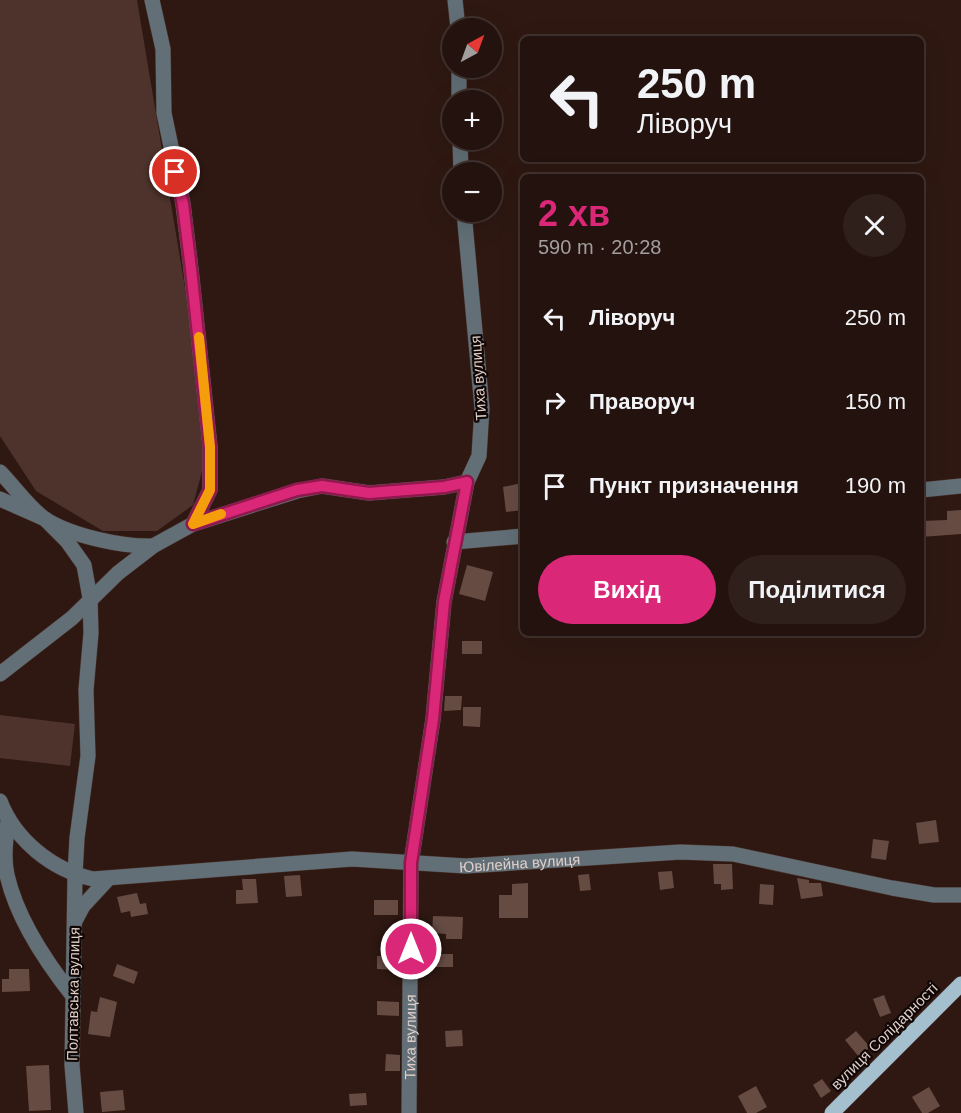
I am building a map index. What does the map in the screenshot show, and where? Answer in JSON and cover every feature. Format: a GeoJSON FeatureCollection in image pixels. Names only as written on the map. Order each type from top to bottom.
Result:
{"type":"FeatureCollection","features":[{"type":"Feature","properties":{"kind":"main road","name":"вулиця Солідарності"},"geometry":{"type":"LineString","coordinates":[[832,1113],[961,984]]}},
{"type":"Feature","properties":{"kind":"street"},"geometry":{"type":"LineString","coordinates":[[152,0],[163,49],[164,113],[183,204],[210,447],[210,490],[193,524]]}},
{"type":"Feature","properties":{"kind":"street"},"geometry":{"type":"LineString","coordinates":[[455,0],[457,18]]}},
{"type":"Feature","properties":{"kind":"street","name":"Тиха вулиця"},"geometry":{"type":"LineString","coordinates":[[410,1113],[411,863],[433,719],[444,602],[454,542],[464,510],[467,482],[479,456],[482,408],[465,222]]}},
{"type":"Feature","properties":{"kind":"street","name":"Полтавська вулиця"},"geometry":{"type":"LineString","coordinates":[[0,472],[67,541],[84,565],[90,598],[91,633],[86,690],[88,756],[76,838],[72,1065],[76,1113]]}},
{"type":"Feature","properties":{"kind":"street"},"geometry":{"type":"LineString","coordinates":[[0,675],[72,618],[118,573],[153,546],[193,524],[297,490],[322,486],[369,493],[444,487],[467,482]]}},
{"type":"Feature","properties":{"kind":"street"},"geometry":{"type":"LineString","coordinates":[[924,490],[961,486]]}},
{"type":"Feature","properties":{"kind":"street"},"geometry":{"type":"LineString","coordinates":[[0,499],[88,536],[131,547],[153,546]]}},
{"type":"Feature","properties":{"kind":"street"},"geometry":{"type":"LineString","coordinates":[[454,542],[520,536]]}},
{"type":"Feature","properties":{"kind":"street"},"geometry":{"type":"LineString","coordinates":[[0,801],[8,820],[30,847]]}},
{"type":"Feature","properties":{"kind":"street"},"geometry":{"type":"LineString","coordinates":[[8,820],[7,875],[25,922],[46,963],[73,996]]}},
{"type":"Feature","properties":{"kind":"street"},"geometry":{"type":"LineString","coordinates":[[6,855],[17,844],[30,847],[75,875]]}},
{"type":"Feature","properties":{"kind":"street","name":"Ювілейна вулиця"},"geometry":{"type":"LineString","coordinates":[[75,875],[108,879],[352,859],[466,866],[680,852],[733,854],[892,888],[934,895],[961,895]]}},
{"type":"Feature","properties":{"kind":"street"},"geometry":{"type":"LineString","coordinates":[[74,922],[83,906],[108,879]]}},
{"type":"Feature","properties":{"kind":"shaded area"},"geometry":{"type":"Polygon","coordinates":[[[0,0],[137,0],[188,306],[205,460],[193,505],[157,531],[103,531],[36,491],[0,436],[0,0]]]}},
{"type":"Feature","properties":{"kind":"shaded area"},"geometry":{"type":"Polygon","coordinates":[[[0,715],[75,724],[70,766],[0,758],[0,715]]]}},
{"type":"Feature","properties":{"kind":"building"},"geometry":{"type":"Polygon","coordinates":[[[520,483],[520,510],[506,512],[503,487],[520,483]]]}},
{"type":"Feature","properties":{"kind":"building"},"geometry":{"type":"Polygon","coordinates":[[[961,510],[961,534],[924,537],[924,521],[947,520],[947,511],[961,510]]]}},
{"type":"Feature","properties":{"kind":"building"},"geometry":{"type":"Polygon","coordinates":[[[467,565],[493,572],[485,601],[459,594],[467,565]]]}},
{"type":"Feature","properties":{"kind":"building"},"geometry":{"type":"Polygon","coordinates":[[[462,641],[482,641],[482,654],[462,654],[462,641]]]}},
{"type":"Feature","properties":{"kind":"building"},"geometry":{"type":"Polygon","coordinates":[[[445,696],[462,696],[461,710],[444,711],[445,696]]]}},
{"type":"Feature","properties":{"kind":"building"},"geometry":{"type":"Polygon","coordinates":[[[463,707],[481,707],[480,727],[463,726],[463,707]]]}},
{"type":"Feature","properties":{"kind":"building"},"geometry":{"type":"Polygon","coordinates":[[[936,820],[939,842],[919,844],[916,823],[936,820]]]}},
{"type":"Feature","properties":{"kind":"building"},"geometry":{"type":"Polygon","coordinates":[[[873,839],[889,841],[886,860],[871,858],[873,839]]]}},
{"type":"Feature","properties":{"kind":"building"},"geometry":{"type":"Polygon","coordinates":[[[713,864],[732,864],[733,889],[721,890],[721,884],[714,884],[713,864]]]}},
{"type":"Feature","properties":{"kind":"building"},"geometry":{"type":"Polygon","coordinates":[[[672,871],[674,888],[660,890],[658,872],[672,871]]]}},
{"type":"Feature","properties":{"kind":"building"},"geometry":{"type":"Polygon","coordinates":[[[589,874],[591,890],[580,891],[578,875],[589,874]]]}},
{"type":"Feature","properties":{"kind":"building"},"geometry":{"type":"Polygon","coordinates":[[[300,875],[302,896],[286,897],[284,876],[300,875]]]}},
{"type":"Feature","properties":{"kind":"building"},"geometry":{"type":"Polygon","coordinates":[[[797,878],[809,880],[809,883],[821,883],[823,896],[801,899],[797,878]]]}},
{"type":"Feature","properties":{"kind":"building"},"geometry":{"type":"Polygon","coordinates":[[[242,879],[256,879],[258,903],[236,904],[236,890],[243,890],[242,879]]]}},
{"type":"Feature","properties":{"kind":"building"},"geometry":{"type":"Polygon","coordinates":[[[528,883],[528,918],[499,918],[499,895],[512,895],[512,884],[528,883]]]}},
{"type":"Feature","properties":{"kind":"building"},"geometry":{"type":"Polygon","coordinates":[[[760,884],[774,885],[773,905],[759,904],[760,884]]]}},
{"type":"Feature","properties":{"kind":"building"},"geometry":{"type":"Polygon","coordinates":[[[137,893],[140,904],[146,903],[148,914],[131,917],[130,911],[121,913],[117,897],[137,893]]]}},
{"type":"Feature","properties":{"kind":"building"},"geometry":{"type":"Polygon","coordinates":[[[374,900],[398,900],[398,915],[374,915],[374,900]]]}},
{"type":"Feature","properties":{"kind":"building"},"geometry":{"type":"Polygon","coordinates":[[[433,916],[463,917],[462,939],[446,939],[446,934],[432,933],[433,916]]]}},
{"type":"Feature","properties":{"kind":"building"},"geometry":{"type":"Polygon","coordinates":[[[431,954],[453,954],[453,967],[431,967],[431,954]]]}},
{"type":"Feature","properties":{"kind":"building"},"geometry":{"type":"Polygon","coordinates":[[[377,956],[398,956],[398,970],[377,969],[377,956]]]}},
{"type":"Feature","properties":{"kind":"building"},"geometry":{"type":"Polygon","coordinates":[[[117,964],[138,972],[134,984],[113,976],[117,964]]]}},
{"type":"Feature","properties":{"kind":"building"},"geometry":{"type":"Polygon","coordinates":[[[9,969],[29,969],[30,991],[2,992],[2,979],[9,979],[9,969]]]}},
{"type":"Feature","properties":{"kind":"building"},"geometry":{"type":"Polygon","coordinates":[[[884,995],[891,1013],[880,1017],[873,999],[884,995]]]}},
{"type":"Feature","properties":{"kind":"building"},"geometry":{"type":"Polygon","coordinates":[[[100,997],[117,1002],[110,1037],[88,1034],[91,1011],[97,1012],[100,997]]]}},
{"type":"Feature","properties":{"kind":"building"},"geometry":{"type":"Polygon","coordinates":[[[377,1001],[399,1002],[399,1016],[377,1015],[377,1001]]]}},
{"type":"Feature","properties":{"kind":"building"},"geometry":{"type":"Polygon","coordinates":[[[462,1030],[463,1046],[446,1047],[445,1031],[462,1030]]]}},
{"type":"Feature","properties":{"kind":"building"},"geometry":{"type":"Polygon","coordinates":[[[856,1031],[870,1047],[859,1057],[845,1040],[856,1031]]]}},
{"type":"Feature","properties":{"kind":"building"},"geometry":{"type":"Polygon","coordinates":[[[386,1054],[400,1055],[400,1071],[385,1071],[386,1054]]]}},
{"type":"Feature","properties":{"kind":"building"},"geometry":{"type":"Polygon","coordinates":[[[49,1065],[51,1110],[29,1111],[26,1066],[49,1065]]]}},
{"type":"Feature","properties":{"kind":"building"},"geometry":{"type":"Polygon","coordinates":[[[822,1079],[831,1091],[821,1098],[813,1085],[822,1079]]]}},
{"type":"Feature","properties":{"kind":"building"},"geometry":{"type":"Polygon","coordinates":[[[756,1086],[767,1107],[756,1113],[747,1113],[738,1096],[756,1086]]]}},
{"type":"Feature","properties":{"kind":"building"},"geometry":{"type":"Polygon","coordinates":[[[929,1087],[940,1106],[928,1113],[922,1113],[912,1097],[929,1087]]]}},
{"type":"Feature","properties":{"kind":"building"},"geometry":{"type":"Polygon","coordinates":[[[123,1090],[125,1110],[102,1112],[100,1092],[123,1090]]]}},
{"type":"Feature","properties":{"kind":"building"},"geometry":{"type":"Polygon","coordinates":[[[366,1093],[367,1105],[350,1106],[349,1094],[366,1093]]]}},
{"type":"Feature","properties":{"kind":"slow traffic"},"geometry":{"type":"LineString","coordinates":[[199,337],[210,447],[210,490],[193,524],[221,514]]}},
{"type":"Feature","properties":{"kind":"route"},"geometry":{"type":"LineString","coordinates":[[175,172],[183,204],[210,447],[210,490],[193,524],[297,490],[322,486],[369,493],[444,487],[467,482],[464,510],[454,542],[444,602],[433,719],[411,863],[411,949]]}}]}
